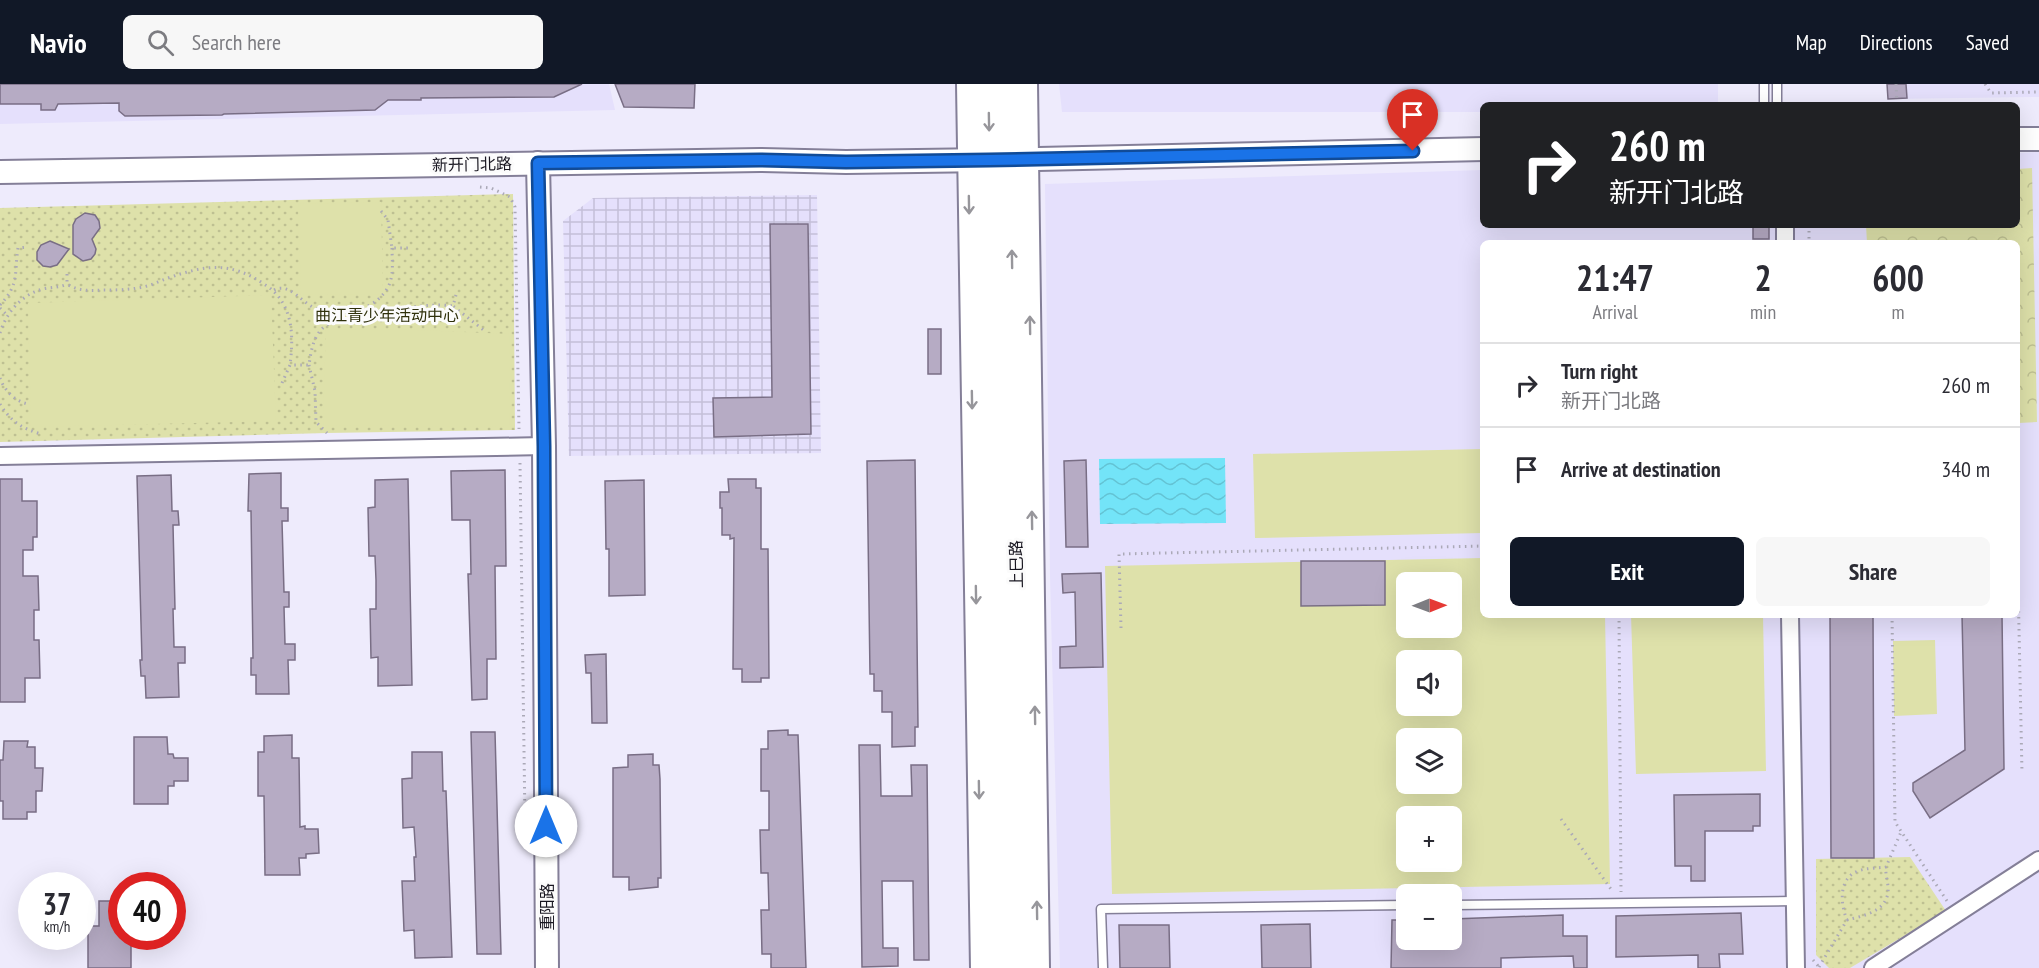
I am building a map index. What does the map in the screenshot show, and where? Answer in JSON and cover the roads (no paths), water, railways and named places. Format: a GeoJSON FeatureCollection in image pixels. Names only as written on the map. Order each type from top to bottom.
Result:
{"type":"FeatureCollection","features":[{"type":"Feature","properties":{"kind":"street"},"geometry":{"type":"LineString","coordinates":[[968,84],[999,160]]}},
{"type":"Feature","properties":{"kind":"street"},"geometry":{"type":"LineString","coordinates":[[988,84],[999,160],[1038,968]]}},
{"type":"Feature","properties":{"kind":"street"},"geometry":{"type":"LineString","coordinates":[[982,968],[999,160],[1008,84]]}},
{"type":"Feature","properties":{"kind":"street"},"geometry":{"type":"LineString","coordinates":[[999,160],[1026,84]]}},
{"type":"Feature","properties":{"kind":"street"},"geometry":{"type":"LineString","coordinates":[[2020,139],[2039,139]]}},
{"type":"Feature","properties":{"kind":"street","name":"新开门北路"},"geometry":{"type":"LineString","coordinates":[[0,172],[760,160],[846,162],[999,160],[1480,149]]}},
{"type":"Feature","properties":{"kind":"street","name":"上巳路"},"geometry":{"type":"LineString","coordinates":[[999,160],[1001,968]]}},
{"type":"Feature","properties":{"kind":"street","name":"上巳路"},"geometry":{"type":"LineString","coordinates":[[999,160],[1021,968]]}},
{"type":"Feature","properties":{"kind":"street","name":"重阳路"},"geometry":{"type":"LineString","coordinates":[[538,163],[544,446],[547,968]]}},
{"type":"Feature","properties":{"kind":"street"},"geometry":{"type":"LineString","coordinates":[[0,456],[544,446]]}},
{"type":"Feature","properties":{"kind":"street"},"geometry":{"type":"LineString","coordinates":[[1790,618],[1796,968]]}},
{"type":"Feature","properties":{"kind":"street"},"geometry":{"type":"LineString","coordinates":[[1873,968],[2039,860]]}},
{"type":"Feature","properties":{"kind":"lane"},"geometry":{"type":"LineString","coordinates":[[1764,84],[1764,102]]}},
{"type":"Feature","properties":{"kind":"lane"},"geometry":{"type":"LineString","coordinates":[[1777,84],[1777,102]]}},
{"type":"Feature","properties":{"kind":"lane"},"geometry":{"type":"LineString","coordinates":[[1462,905],[1794,901]]}},
{"type":"Feature","properties":{"kind":"lane"},"geometry":{"type":"LineString","coordinates":[[1102,968],[1101,909],[1396,905]]}},
{"type":"Feature","properties":{"kind":"water"},"geometry":{"type":"Polygon","coordinates":[[[1225,458],[1226,523],[1100,524],[1099,459],[1225,458]]]}},
{"type":"Feature","properties":{"kind":"park label","name":"曲江青少年活动中心"},"geometry":{"type":"Point","coordinates":[387,315]}}]}
